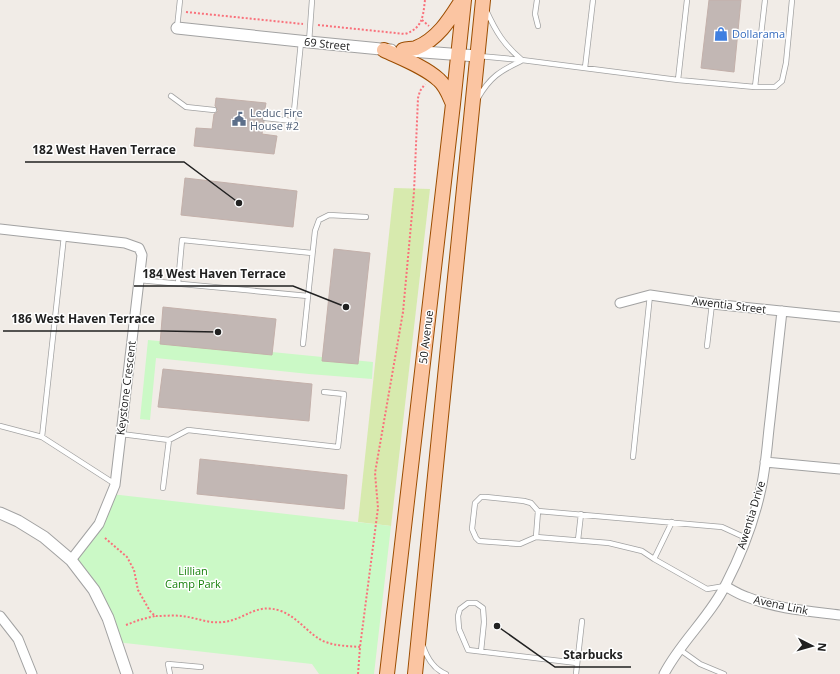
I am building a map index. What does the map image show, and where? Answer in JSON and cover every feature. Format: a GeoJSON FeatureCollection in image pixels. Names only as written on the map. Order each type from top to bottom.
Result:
{"type":"FeatureCollection","features":[{"type":"Feature","properties":{"kind":"main road"},"geometry":{"type":"LineString","coordinates":[[403,50],[420,46],[438,33],[463,0]]}},
{"type":"Feature","properties":{"kind":"main road","name":"50 Avenue"},"geometry":{"type":"LineString","coordinates":[[387,674],[453,104],[463,0]]}},
{"type":"Feature","properties":{"kind":"main road","name":"50 Avenue"},"geometry":{"type":"LineString","coordinates":[[415,674],[483,2]]}},
{"type":"Feature","properties":{"kind":"main road"},"geometry":{"type":"LineString","coordinates":[[384,50],[434,75],[446,88],[453,104]]}},
{"type":"Feature","properties":{"kind":"street","name":"69 Street"},"geometry":{"type":"LineString","coordinates":[[177,28],[384,50],[403,50],[478,56]]}},
{"type":"Feature","properties":{"kind":"street","name":"Keystone Crescent"},"geometry":{"type":"LineString","coordinates":[[0,229],[125,243],[139,248],[142,255],[115,485],[99,524],[71,560]]}},
{"type":"Feature","properties":{"kind":"street","name":"Awentia Street"},"geometry":{"type":"LineString","coordinates":[[620,303],[650,294],[712,304],[840,318]]}},
{"type":"Feature","properties":{"kind":"street","name":"Awentia Drive"},"geometry":{"type":"LineString","coordinates":[[664,674],[679,649],[710,610],[725,586],[746,538],[760,492],[766,462],[782,311]]}},
{"type":"Feature","properties":{"kind":"street"},"geometry":{"type":"LineString","coordinates":[[766,462],[840,469]]}},
{"type":"Feature","properties":{"kind":"street"},"geometry":{"type":"LineString","coordinates":[[0,513],[18,521],[44,537],[71,560],[94,590],[108,618],[127,674]]}},
{"type":"Feature","properties":{"kind":"street","name":"Avena Link"},"geometry":{"type":"LineString","coordinates":[[725,586],[746,597],[769,604],[791,609],[840,615]]}},
{"type":"Feature","properties":{"kind":"street"},"geometry":{"type":"LineString","coordinates":[[0,616],[18,639],[32,674]]}},
{"type":"Feature","properties":{"kind":"lane"},"geometry":{"type":"LineString","coordinates":[[177,28],[180,0]]}},
{"type":"Feature","properties":{"kind":"lane"},"geometry":{"type":"LineString","coordinates":[[265,118],[293,121],[312,0]]}},
{"type":"Feature","properties":{"kind":"lane"},"geometry":{"type":"LineString","coordinates":[[537,0],[535,14],[538,26]]}},
{"type":"Feature","properties":{"kind":"lane"},"geometry":{"type":"LineString","coordinates":[[585,68],[593,0]]}},
{"type":"Feature","properties":{"kind":"lane"},"geometry":{"type":"LineString","coordinates":[[678,80],[687,0]]}},
{"type":"Feature","properties":{"kind":"lane"},"geometry":{"type":"LineString","coordinates":[[755,87],[765,0]]}},
{"type":"Feature","properties":{"kind":"lane"},"geometry":{"type":"LineString","coordinates":[[478,56],[522,60],[678,80],[755,87],[775,87],[782,81],[786,63],[792,0]]}},
{"type":"Feature","properties":{"kind":"lane"},"geometry":{"type":"LineString","coordinates":[[483,2],[496,30],[511,51],[522,60]]}},
{"type":"Feature","properties":{"kind":"lane"},"geometry":{"type":"LineString","coordinates":[[471,117],[477,100],[491,79],[503,70],[522,60]]}},
{"type":"Feature","properties":{"kind":"lane"},"geometry":{"type":"LineString","coordinates":[[171,96],[186,107],[214,110]]}},
{"type":"Feature","properties":{"kind":"lane"},"geometry":{"type":"LineString","coordinates":[[303,344],[312,253],[315,231],[319,220],[329,214],[366,217]]}},
{"type":"Feature","properties":{"kind":"lane"},"geometry":{"type":"LineString","coordinates":[[42,437],[64,236]]}},
{"type":"Feature","properties":{"kind":"lane"},"geometry":{"type":"LineString","coordinates":[[178,284],[182,240],[312,253]]}},
{"type":"Feature","properties":{"kind":"lane"},"geometry":{"type":"LineString","coordinates":[[139,280],[308,296]]}},
{"type":"Feature","properties":{"kind":"lane"},"geometry":{"type":"LineString","coordinates":[[633,457],[650,294]]}},
{"type":"Feature","properties":{"kind":"lane"},"geometry":{"type":"LineString","coordinates":[[707,346],[712,304]]}},
{"type":"Feature","properties":{"kind":"lane"},"geometry":{"type":"LineString","coordinates":[[121,434],[169,440],[188,430],[338,446],[344,394],[324,392]]}},
{"type":"Feature","properties":{"kind":"lane"},"geometry":{"type":"LineString","coordinates":[[0,426],[42,437],[115,485]]}},
{"type":"Feature","properties":{"kind":"lane"},"geometry":{"type":"LineString","coordinates":[[163,488],[169,440]]}},
{"type":"Feature","properties":{"kind":"lane"},"geometry":{"type":"LineString","coordinates":[[725,586],[707,589],[642,551],[609,543],[536,537],[520,544],[479,541],[472,529],[475,503],[481,497],[524,500],[538,511],[722,527],[746,538]]}},
{"type":"Feature","properties":{"kind":"lane"},"geometry":{"type":"LineString","coordinates":[[536,537],[538,511]]}},
{"type":"Feature","properties":{"kind":"lane"},"geometry":{"type":"LineString","coordinates":[[578,540],[581,514]]}},
{"type":"Feature","properties":{"kind":"lane"},"geometry":{"type":"LineString","coordinates":[[654,559],[672,522]]}},
{"type":"Feature","properties":{"kind":"lane"},"geometry":{"type":"LineString","coordinates":[[481,651],[484,622],[483,608],[476,603],[468,603],[460,608],[458,616],[458,629],[468,650],[577,663]]}},
{"type":"Feature","properties":{"kind":"lane"},"geometry":{"type":"LineString","coordinates":[[576,674],[582,621]]}},
{"type":"Feature","properties":{"kind":"lane"},"geometry":{"type":"LineString","coordinates":[[419,635],[426,656],[432,664],[446,674]]}},
{"type":"Feature","properties":{"kind":"lane"},"geometry":{"type":"LineString","coordinates":[[679,649],[700,664],[724,674]]}},
{"type":"Feature","properties":{"kind":"lane"},"geometry":{"type":"LineString","coordinates":[[170,674],[168,664],[201,667]]}},
{"type":"Feature","properties":{"kind":"path"},"geometry":{"type":"LineString","coordinates":[[422,20],[438,33]]}},
{"type":"Feature","properties":{"kind":"path"},"geometry":{"type":"LineString","coordinates":[[358,674],[360,647],[378,508],[375,473],[403,312],[414,192],[418,98],[420,90],[434,75]]}},
{"type":"Feature","properties":{"kind":"path"},"geometry":{"type":"LineString","coordinates":[[105,538],[127,557],[134,570],[138,590],[150,611],[156,616]]}},
{"type":"Feature","properties":{"kind":"path"},"geometry":{"type":"LineString","coordinates":[[126,625],[156,616],[181,616],[222,623],[229,622],[260,609],[270,609],[281,611],[292,616],[320,639],[327,642],[335,645],[360,647]]}},
{"type":"Feature","properties":{"kind":"green space"},"geometry":{"type":"Polygon","coordinates":[[[394,188],[430,189],[391,526],[358,522],[394,188]]]}},
{"type":"Feature","properties":{"kind":"green space"},"geometry":{"type":"Polygon","coordinates":[[[148,340],[373,362],[372,379],[156,358],[150,420],[140,419],[148,340]]]}},
{"type":"Feature","properties":{"kind":"green space","name":"Lillian Camp Park"},"geometry":{"type":"Polygon","coordinates":[[[111,494],[391,526],[374,674],[319,674],[312,664],[116,642],[108,618],[71,560],[111,494]]]}},
{"type":"Feature","properties":{"kind":"building","name":"Dollarama"},"geometry":{"type":"Polygon","coordinates":[[[709,0],[741,0],[734,72],[701,68],[709,0]]]}},
{"type":"Feature","properties":{"kind":"building","name":"Leduc Fire House #2"},"geometry":{"type":"Polygon","coordinates":[[[216,98],[266,103],[264,114],[261,117],[264,121],[262,134],[277,136],[274,154],[194,146],[196,128],[212,129],[214,114],[218,111],[215,106],[216,98]]]}},
{"type":"Feature","properties":{"kind":"building"},"geometry":{"type":"Polygon","coordinates":[[[185,178],[297,191],[293,227],[181,215],[185,178]]]}},
{"type":"Feature","properties":{"kind":"building"},"geometry":{"type":"Polygon","coordinates":[[[334,249],[370,253],[358,364],[322,361],[334,249]]]}},
{"type":"Feature","properties":{"kind":"building"},"geometry":{"type":"Polygon","coordinates":[[[163,307],[276,319],[272,355],[160,344],[163,307]]]}},
{"type":"Feature","properties":{"kind":"building"},"geometry":{"type":"Polygon","coordinates":[[[163,369],[312,384],[309,421],[158,407],[163,369]]]}},
{"type":"Feature","properties":{"kind":"building"},"geometry":{"type":"Polygon","coordinates":[[[200,459],[347,475],[344,509],[197,494],[200,459]]]}},
{"type":"Feature","properties":{"kind":"place","name":"Dollarama"},"geometry":{"type":"Point","coordinates":[721,34]}},
{"type":"Feature","properties":{"kind":"place","name":"Leduc Fire House #2"},"geometry":{"type":"Point","coordinates":[239,119]}},
{"type":"Feature","properties":{"kind":"place","name":"182 West Haven Terrace"},"geometry":{"type":"Point","coordinates":[239,203]}},
{"type":"Feature","properties":{"kind":"place","name":"184 West Haven Terrace"},"geometry":{"type":"Point","coordinates":[346,307]}},
{"type":"Feature","properties":{"kind":"place","name":"186 West Haven Terrace"},"geometry":{"type":"Point","coordinates":[218,332]}},
{"type":"Feature","properties":{"kind":"place","name":"Starbucks"},"geometry":{"type":"Point","coordinates":[497,626]}}]}
